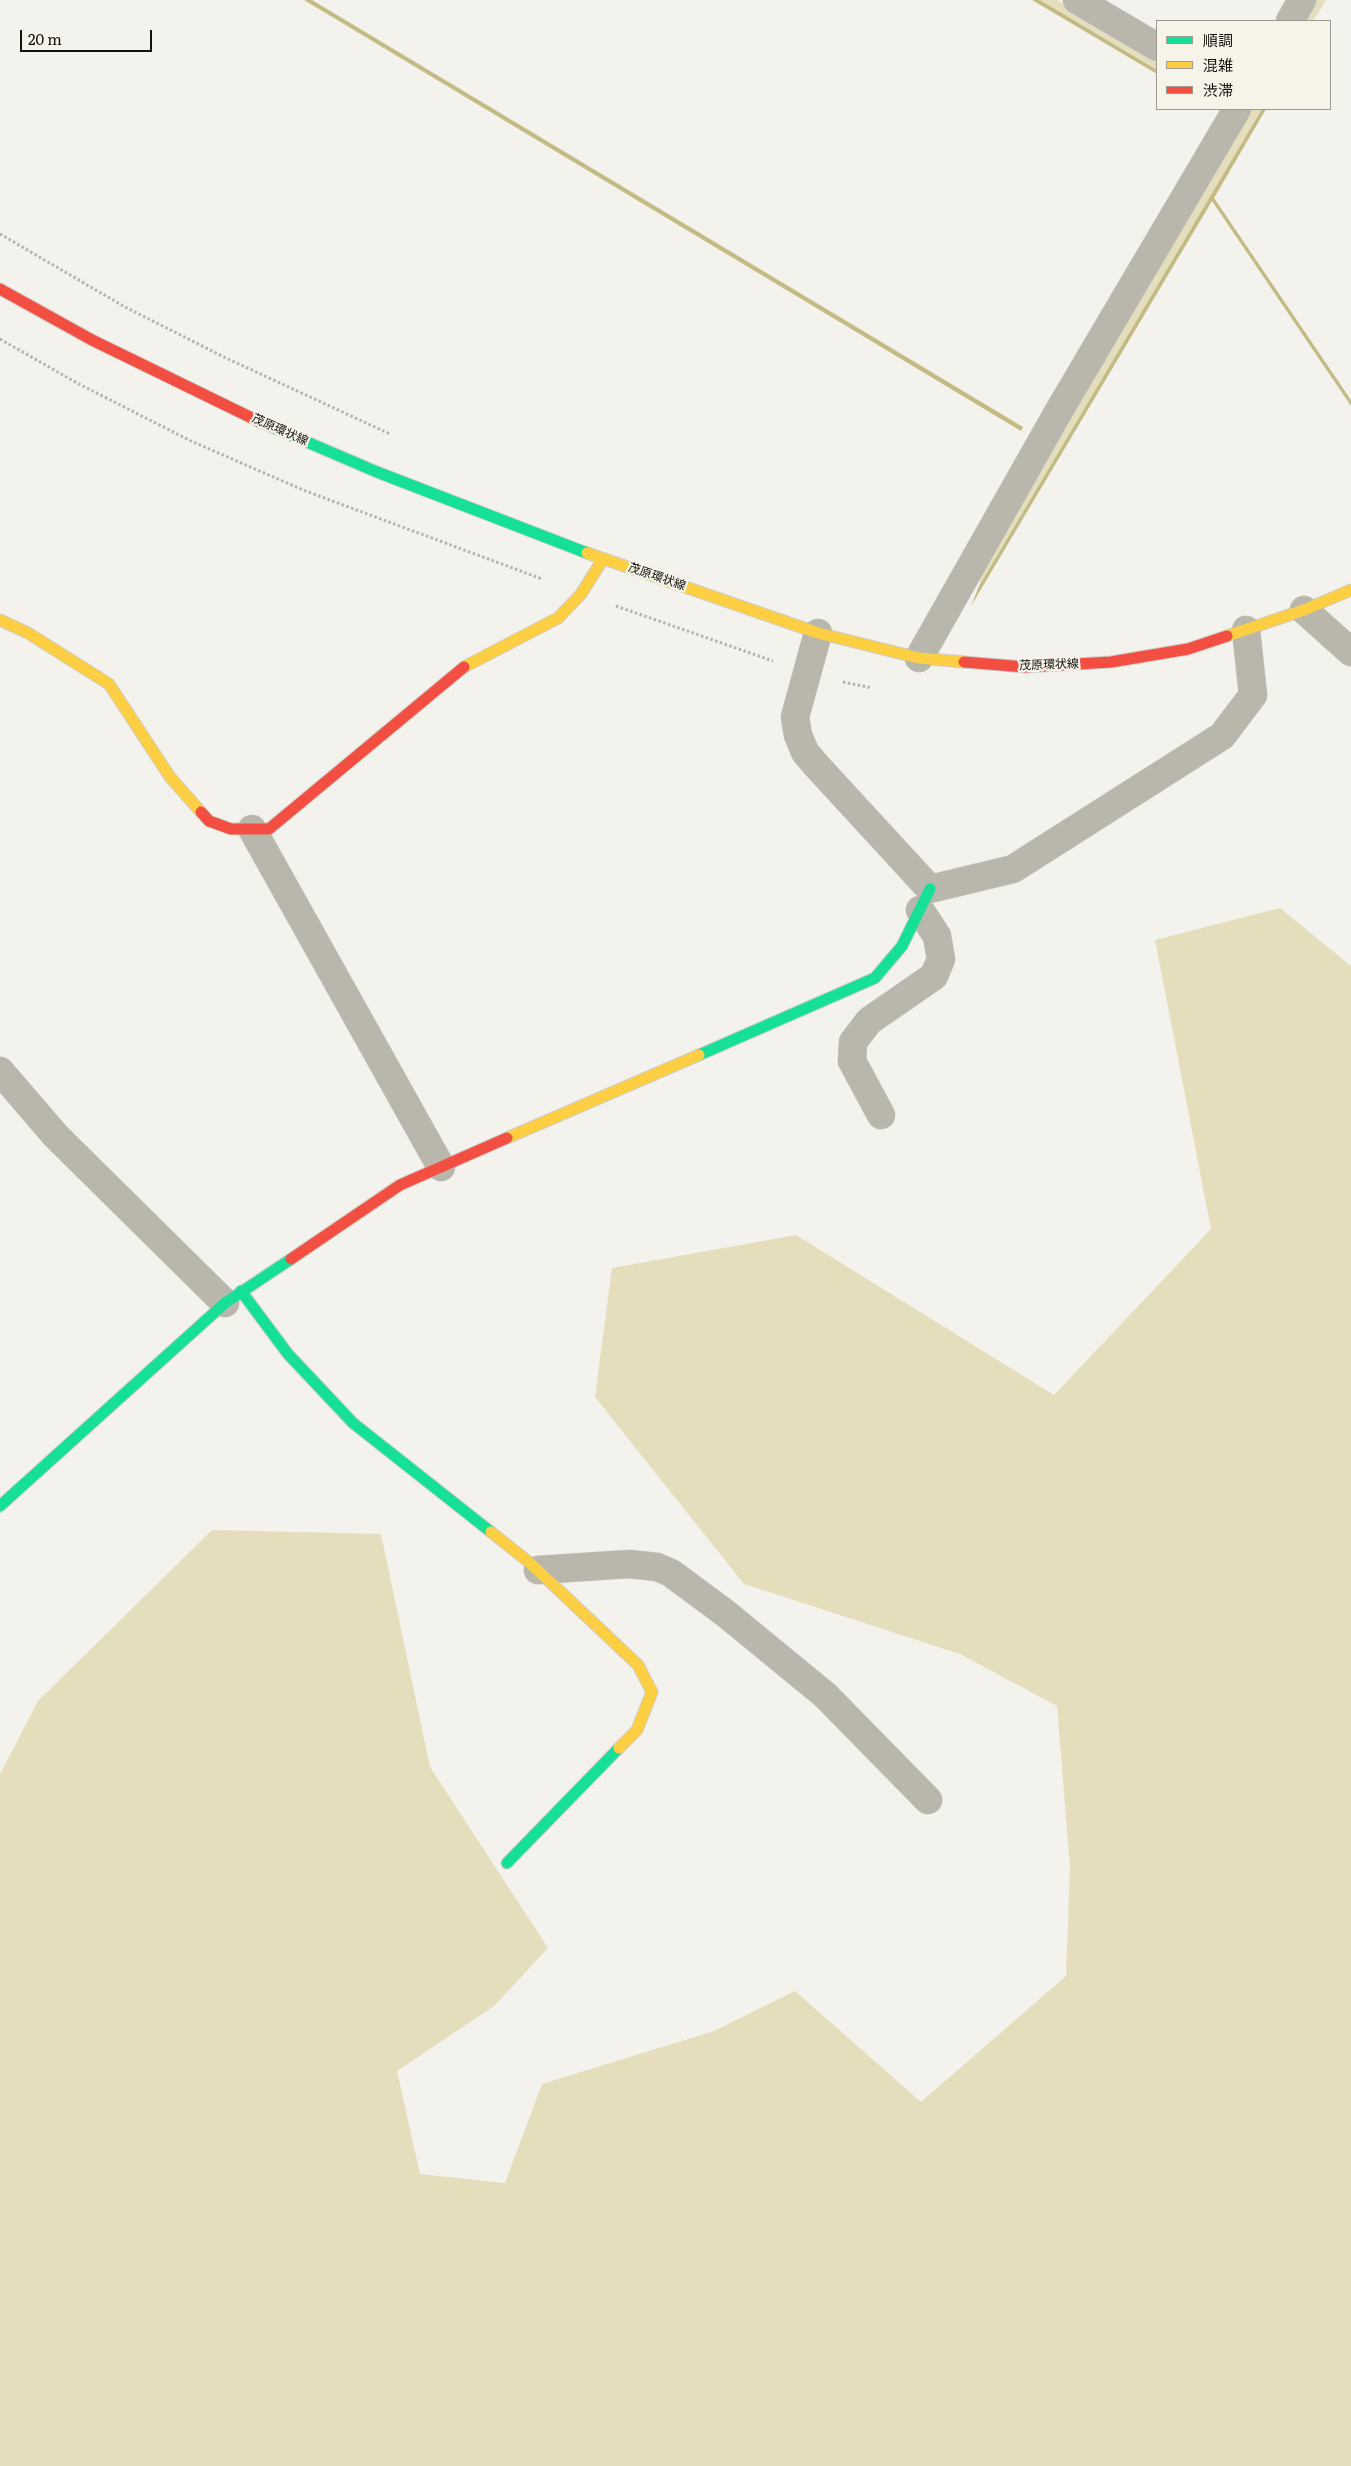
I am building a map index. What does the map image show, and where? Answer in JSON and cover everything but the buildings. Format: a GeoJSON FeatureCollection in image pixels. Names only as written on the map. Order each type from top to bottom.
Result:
{"type":"FeatureCollection","features":[{"type":"Feature","properties":{"kind":"street"},"geometry":{"type":"LineString","coordinates":[[1077,0],[1156,46]]}},
{"type":"Feature","properties":{"kind":"street"},"geometry":{"type":"LineString","coordinates":[[1291,20],[1302,0]]}},
{"type":"Feature","properties":{"kind":"street"},"geometry":{"type":"LineString","coordinates":[[919,658],[1060,409],[1236,110]]}},
{"type":"Feature","properties":{"kind":"street","name":"茂原環状線"},"geometry":{"type":"LineString","coordinates":[[0,289],[92,340],[282,432],[386,475],[603,559],[818,633],[919,658],[1025,667],[1111,662],[1188,649],[1304,610],[1351,590]]}},
{"type":"Feature","properties":{"kind":"street"},"geometry":{"type":"LineString","coordinates":[[0,620],[28,633],[109,684],[170,777],[209,821],[232,830],[269,829],[463,668],[558,618],[581,594],[603,559]]}},
{"type":"Feature","properties":{"kind":"street"},"geometry":{"type":"LineString","coordinates":[[1304,610],[1351,652]]}},
{"type":"Feature","properties":{"kind":"street"},"geometry":{"type":"LineString","coordinates":[[0,1506],[92,1426],[233,1297],[400,1185],[875,978],[902,946],[925,900],[1014,869],[1222,736],[1253,695],[1246,630]]}},
{"type":"Feature","properties":{"kind":"street"},"geometry":{"type":"LineString","coordinates":[[818,633],[795,717],[798,735],[805,752],[925,900],[937,936],[941,959],[934,976],[869,1021],[853,1042],[852,1061],[881,1114]]}},
{"type":"Feature","properties":{"kind":"street"},"geometry":{"type":"LineString","coordinates":[[252,830],[441,1168]]}},
{"type":"Feature","properties":{"kind":"street"},"geometry":{"type":"LineString","coordinates":[[0,1071],[56,1136],[233,1297],[353,1423],[538,1570],[638,1665],[652,1692],[637,1730],[507,1863]]}},
{"type":"Feature","properties":{"kind":"street"},"geometry":{"type":"LineString","coordinates":[[538,1570],[629,1564],[656,1567],[671,1572],[725,1613],[825,1695],[928,1800]]}},
{"type":"Feature","properties":{"kind":"path"},"geometry":{"type":"LineString","coordinates":[[0,234],[125,307],[201,346],[398,438]]}},
{"type":"Feature","properties":{"kind":"shaded area"},"geometry":{"type":"Polygon","coordinates":[[[304,0],[312,0],[1023,427],[1021,431],[304,0]]]}},
{"type":"Feature","properties":{"kind":"shaded area"},"geometry":{"type":"Polygon","coordinates":[[[1032,0],[1040,0],[1156,69],[1156,73],[1032,0]]]}},
{"type":"Feature","properties":{"kind":"shaded area"},"geometry":{"type":"Polygon","coordinates":[[[1040,0],[1057,0],[1156,58],[1156,69],[1040,0]]]}},
{"type":"Feature","properties":{"kind":"shaded area"},"geometry":{"type":"Polygon","coordinates":[[[1315,0],[1326,0],[1314,20],[1304,20],[1315,0]]]}},
{"type":"Feature","properties":{"kind":"shaded area"},"geometry":{"type":"Polygon","coordinates":[[[1251,110],[1261,110],[979,586],[983,570],[1251,110]]]}},
{"type":"Feature","properties":{"kind":"shaded area"},"geometry":{"type":"Polygon","coordinates":[[[1261,110],[1265,110],[1214,198],[1351,400],[1351,406],[1212,201],[971,606],[979,586],[1261,110]]]}},
{"type":"Feature","properties":{"kind":"shaded area"},"geometry":{"type":"Polygon","coordinates":[[[1280,908],[1351,966],[1351,2466],[0,2466],[0,1774],[38,1701],[212,1530],[381,1534],[430,1767],[548,1948],[494,2006],[397,2071],[420,2174],[505,2183],[542,2084],[714,2031],[795,1991],[921,2102],[1066,1976],[1070,1866],[1057,1706],[960,1654],[744,1584],[595,1397],[612,1268],[796,1235],[1054,1395],[1211,1229],[1155,940],[1280,908]]]}},
{"type":"Feature","properties":{"kind":"traffic: fast"},"geometry":{"type":"LineString","coordinates":[[258,421],[377,472],[587,553]]}},
{"type":"Feature","properties":{"kind":"traffic: fast"},"geometry":{"type":"LineString","coordinates":[[699,1055],[875,978],[902,946],[930,889]]}},
{"type":"Feature","properties":{"kind":"traffic: fast"},"geometry":{"type":"LineString","coordinates":[[0,1506],[225,1303],[291,1259]]}},
{"type":"Feature","properties":{"kind":"traffic: fast"},"geometry":{"type":"LineString","coordinates":[[241,1291],[288,1354],[353,1423],[491,1532]]}},
{"type":"Feature","properties":{"kind":"traffic: fast"},"geometry":{"type":"LineString","coordinates":[[507,1863],[619,1748]]}},
{"type":"Feature","properties":{"kind":"traffic: slow"},"geometry":{"type":"LineString","coordinates":[[587,553],[818,633],[919,658],[964,662]]}},
{"type":"Feature","properties":{"kind":"traffic: slow"},"geometry":{"type":"LineString","coordinates":[[464,667],[558,618],[581,594],[603,559]]}},
{"type":"Feature","properties":{"kind":"traffic: slow"},"geometry":{"type":"LineString","coordinates":[[1227,636],[1304,610],[1351,590]]}},
{"type":"Feature","properties":{"kind":"traffic: slow"},"geometry":{"type":"LineString","coordinates":[[0,620],[28,633],[109,684],[170,777],[201,812]]}},
{"type":"Feature","properties":{"kind":"traffic: slow"},"geometry":{"type":"LineString","coordinates":[[507,1138],[699,1055]]}},
{"type":"Feature","properties":{"kind":"traffic: slow"},"geometry":{"type":"LineString","coordinates":[[491,1532],[530,1563],[638,1665],[652,1692],[637,1730],[619,1748]]}},
{"type":"Feature","properties":{"kind":"traffic: jam"},"geometry":{"type":"LineString","coordinates":[[0,289],[92,340],[258,421]]}},
{"type":"Feature","properties":{"kind":"traffic: jam"},"geometry":{"type":"LineString","coordinates":[[964,662],[1025,667],[1111,662],[1188,649],[1227,636]]}},
{"type":"Feature","properties":{"kind":"traffic: jam"},"geometry":{"type":"LineString","coordinates":[[201,812],[209,821],[231,829],[269,829],[464,667]]}},
{"type":"Feature","properties":{"kind":"traffic: jam"},"geometry":{"type":"LineString","coordinates":[[291,1259],[400,1185],[507,1138]]}}]}
